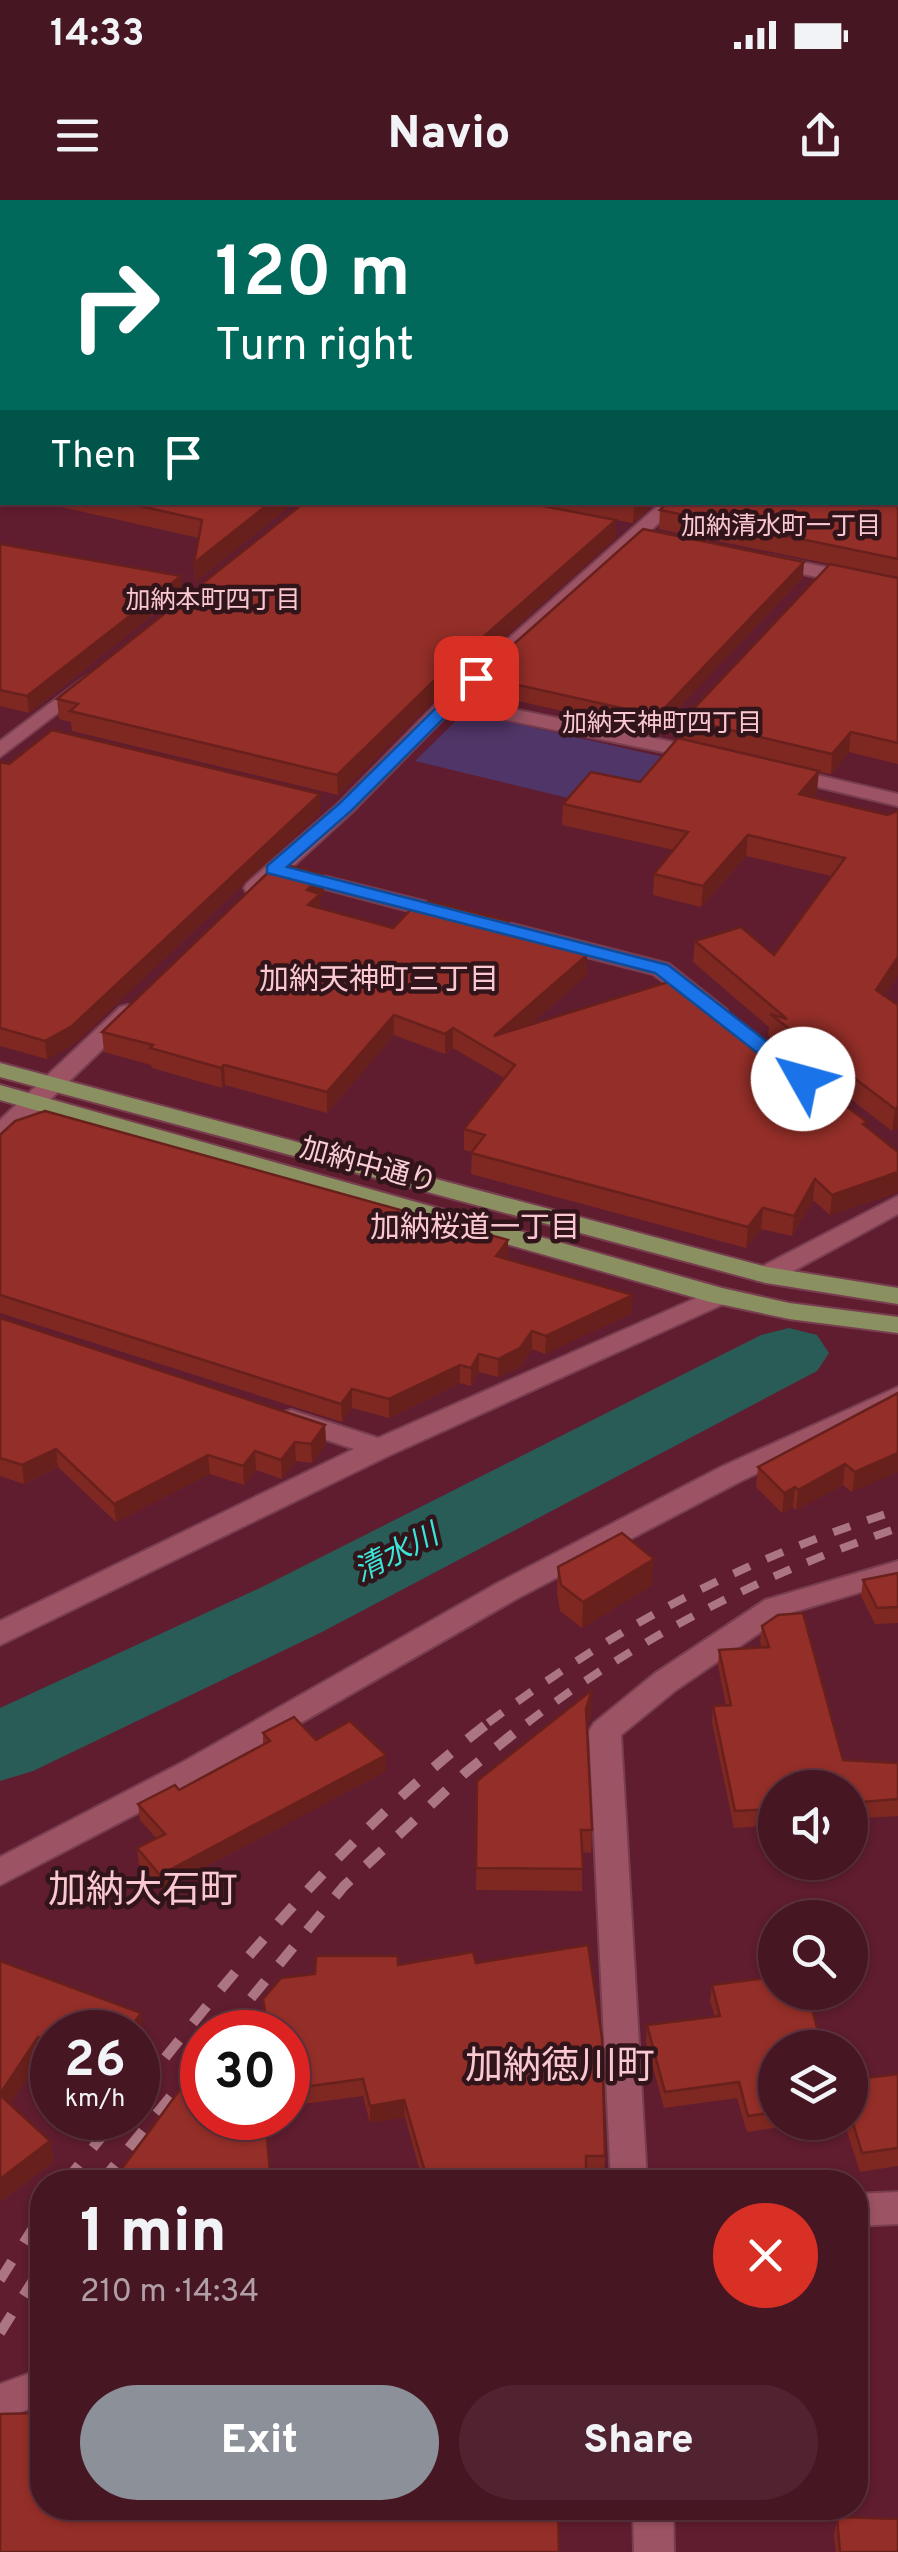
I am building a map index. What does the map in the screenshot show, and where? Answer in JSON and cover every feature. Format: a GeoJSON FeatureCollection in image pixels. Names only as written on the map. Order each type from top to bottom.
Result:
{"type":"FeatureCollection","features":[{"type":"Feature","properties":{"kind":"highway","name":"加納中通り"},"geometry":{"type":"LineString","coordinates":[[0,1070],[44,1093],[719,1296],[789,1311],[898,1325]]}},
{"type":"Feature","properties":{"kind":"highway","name":"加納中通り"},"geometry":{"type":"LineString","coordinates":[[0,1092],[44,1093],[766,1274],[898,1296]]}},
{"type":"Feature","properties":{"kind":"street"},"geometry":{"type":"LineString","coordinates":[[246,897],[336,804],[669,505]]}},
{"type":"Feature","properties":{"kind":"street"},"geometry":{"type":"LineString","coordinates":[[747,557],[815,580],[898,588]]}},
{"type":"Feature","properties":{"kind":"street"},"geometry":{"type":"LineString","coordinates":[[0,751],[101,670]]}},
{"type":"Feature","properties":{"kind":"street"},"geometry":{"type":"LineString","coordinates":[[449,702],[668,737],[734,762]]}},
{"type":"Feature","properties":{"kind":"street"},"geometry":{"type":"LineString","coordinates":[[0,724],[62,739]]}},
{"type":"Feature","properties":{"kind":"street"},"geometry":{"type":"LineString","coordinates":[[770,770],[898,800]]}},
{"type":"Feature","properties":{"kind":"street"},"geometry":{"type":"LineString","coordinates":[[274,870],[662,969],[740,1030]]}},
{"type":"Feature","properties":{"kind":"street"},"geometry":{"type":"LineString","coordinates":[[0,1134],[148,992]]}},
{"type":"Feature","properties":{"kind":"street"},"geometry":{"type":"LineString","coordinates":[[766,1274],[898,1204]]}},
{"type":"Feature","properties":{"kind":"street"},"geometry":{"type":"LineString","coordinates":[[0,1634],[380,1448],[719,1296]]}},
{"type":"Feature","properties":{"kind":"street"},"geometry":{"type":"LineString","coordinates":[[0,1872],[194,1770],[506,1591],[731,1474],[898,1396]]}},
{"type":"Feature","properties":{"kind":"street"},"geometry":{"type":"LineString","coordinates":[[272,1412],[380,1448]]}},
{"type":"Feature","properties":{"kind":"street"},"geometry":{"type":"LineString","coordinates":[[628,2170],[605,1732],[665,1682],[776,1607],[898,1571]]}},
{"type":"Feature","properties":{"kind":"street"},"geometry":{"type":"LineString","coordinates":[[868,2209],[898,2208]]}},
{"type":"Feature","properties":{"kind":"street"},"geometry":{"type":"LineString","coordinates":[[0,2402],[30,2391]]}},
{"type":"Feature","properties":{"kind":"street"},"geometry":{"type":"LineString","coordinates":[[653,2520],[654,2552]]}},
{"type":"Feature","properties":{"kind":"shaded area"},"geometry":{"type":"Polygon","coordinates":[[[465,712],[672,759],[622,811],[415,761],[465,712]]]}},
{"type":"Feature","properties":{"kind":"building"},"geometry":{"type":"Polygon","coordinates":[[[135,505],[267,505],[194,563],[202,520],[135,505]]]}},
{"type":"Feature","properties":{"kind":"building"},"geometry":{"type":"Polygon","coordinates":[[[301,505],[538,505],[616,520],[439,676],[337,775],[70,711],[78,704],[57,699],[301,505]]]}},
{"type":"Feature","properties":{"kind":"building"},"geometry":{"type":"Polygon","coordinates":[[[665,505],[898,505],[898,559],[660,510],[665,505]]]}},
{"type":"Feature","properties":{"kind":"building"},"geometry":{"type":"Polygon","coordinates":[[[643,529],[804,562],[657,716],[478,676],[643,529]]]}},
{"type":"Feature","properties":{"kind":"building"},"geometry":{"type":"Polygon","coordinates":[[[0,544],[181,576],[27,696],[0,690],[0,544]]]}},
{"type":"Feature","properties":{"kind":"building"},"geometry":{"type":"Polygon","coordinates":[[[830,564],[898,578],[898,743],[851,732],[832,754],[684,719],[830,564]]]}},
{"type":"Feature","properties":{"kind":"building"},"geometry":{"type":"Polygon","coordinates":[[[52,730],[320,794],[72,1026],[45,1041],[0,1028],[0,762],[9,764],[52,730]]]}},
{"type":"Feature","properties":{"kind":"building"},"geometry":{"type":"Polygon","coordinates":[[[678,738],[819,771],[799,794],[887,815],[898,811],[898,957],[876,990],[898,1005],[895,1109],[770,1014],[787,1019],[695,941],[741,927],[774,955],[845,858],[748,835],[703,886],[654,874],[688,832],[563,804],[591,772],[640,782],[678,738]]]}},
{"type":"Feature","properties":{"kind":"building"},"geometry":{"type":"Polygon","coordinates":[[[278,863],[323,874],[307,890],[320,894],[308,905],[393,928],[417,903],[424,905],[429,901],[509,921],[507,924],[530,931],[526,935],[587,955],[494,1036],[668,982],[696,991],[867,1122],[863,1124],[898,1152],[898,1172],[832,1195],[815,1179],[794,1216],[763,1208],[748,1227],[471,1153],[485,1135],[464,1129],[515,1065],[453,1028],[445,1034],[394,1015],[327,1092],[224,1065],[221,1068],[102,1032],[278,863]]]}},
{"type":"Feature","properties":{"kind":"building"},"geometry":{"type":"Polygon","coordinates":[[[45,1111],[508,1240],[496,1256],[633,1295],[546,1336],[532,1331],[520,1348],[498,1359],[479,1354],[471,1368],[460,1365],[389,1399],[352,1389],[341,1404],[0,1295],[0,1135],[15,1121],[45,1111]]]}},
{"type":"Feature","properties":{"kind":"building"},"geometry":{"type":"Polygon","coordinates":[[[0,1318],[325,1425],[311,1444],[295,1442],[281,1460],[255,1451],[243,1466],[208,1455],[114,1504],[56,1449],[22,1465],[0,1458],[0,1318]]]}},
{"type":"Feature","properties":{"kind":"building"},"geometry":{"type":"Polygon","coordinates":[[[898,1393],[898,1453],[855,1472],[845,1464],[798,1490],[795,1487],[784,1493],[758,1467],[898,1393]]]}},
{"type":"Feature","properties":{"kind":"building"},"geometry":{"type":"Polygon","coordinates":[[[622,1533],[654,1559],[583,1602],[561,1585],[558,1567],[622,1533]]]}},
{"type":"Feature","properties":{"kind":"building"},"geometry":{"type":"Polygon","coordinates":[[[898,1573],[898,1607],[877,1608],[863,1580],[898,1573]]]}},
{"type":"Feature","properties":{"kind":"building"},"geometry":{"type":"Polygon","coordinates":[[[803,1613],[843,1760],[898,1763],[898,1799],[868,1802],[868,1770],[758,1770],[758,1810],[735,1811],[713,1706],[731,1705],[719,1650],[769,1647],[762,1626],[778,1615],[803,1613]]]}},
{"type":"Feature","properties":{"kind":"building"},"geometry":{"type":"Polygon","coordinates":[[[592,1690],[586,1709],[592,1830],[581,1830],[583,1869],[476,1868],[477,1781],[592,1690]]]}},
{"type":"Feature","properties":{"kind":"building"},"geometry":{"type":"Polygon","coordinates":[[[294,1717],[316,1740],[350,1721],[386,1755],[160,1875],[137,1848],[165,1834],[138,1804],[175,1785],[179,1790],[270,1741],[263,1733],[294,1717]]]}},
{"type":"Feature","properties":{"kind":"building"},"geometry":{"type":"Polygon","coordinates":[[[588,1945],[602,2038],[605,2156],[586,2156],[586,2170],[424,2170],[404,2100],[370,2106],[363,2079],[310,2086],[310,2010],[265,2010],[263,1999],[281,1978],[315,1974],[316,1956],[398,1956],[398,1965],[473,1952],[476,1963],[588,1945]]]}},
{"type":"Feature","properties":{"kind":"building"},"geometry":{"type":"Polygon","coordinates":[[[0,1961],[133,2010],[30,2010],[30,2049],[0,2094],[0,1961]]]}},
{"type":"Feature","properties":{"kind":"building"},"geometry":{"type":"Polygon","coordinates":[[[758,1979],[758,2010],[812,2010],[818,2030],[758,2030],[758,2115],[748,2116],[739,2082],[665,2092],[647,2025],[720,2016],[712,1985],[758,1979]]]}},
{"type":"Feature","properties":{"kind":"building"},"geometry":{"type":"Polygon","coordinates":[[[898,2074],[898,2148],[862,2153],[858,2140],[868,2140],[868,2078],[898,2074]]]}},
{"type":"Feature","properties":{"kind":"building"},"geometry":{"type":"Polygon","coordinates":[[[180,2089],[180,2140],[267,2140],[270,2170],[121,2170],[143,2140],[160,2140],[160,2117],[180,2089]]]}},
{"type":"Feature","properties":{"kind":"building"},"geometry":{"type":"Polygon","coordinates":[[[0,2095],[30,2123],[30,2140],[50,2141],[0,2179],[0,2095]]]}},
{"type":"Feature","properties":{"kind":"building"},"geometry":{"type":"Polygon","coordinates":[[[30,2413],[30,2520],[558,2520],[559,2552],[0,2552],[0,2414],[30,2413]]]}},
{"type":"Feature","properties":{"kind":"building"},"geometry":{"type":"Polygon","coordinates":[[[898,2519],[898,2552],[840,2552],[837,2520],[898,2519]]]}},
{"type":"Feature","properties":{"kind":"waterway","name":"清水川"},"geometry":{"type":"LineString","coordinates":[[0,1747],[291,1610],[789,1353]]}},
{"type":"Feature","properties":{"kind":"railway"},"geometry":{"type":"LineString","coordinates":[[491,1721],[587,1654],[684,1598],[785,1551],[898,1510]]}},
{"type":"Feature","properties":{"kind":"railway"},"geometry":{"type":"LineString","coordinates":[[527,1723],[614,1662],[704,1610],[799,1566],[898,1528]]}},
{"type":"Feature","properties":{"kind":"railway"},"geometry":{"type":"LineString","coordinates":[[241,2010],[344,1886],[465,1773],[530,1720]]}},
{"type":"Feature","properties":{"kind":"railway"},"geometry":{"type":"LineString","coordinates":[[160,2065],[261,1942],[348,1848],[491,1721]]}},
{"type":"Feature","properties":{"kind":"railway"},"geometry":{"type":"LineString","coordinates":[[111,2170],[180,2085]]}},
{"type":"Feature","properties":{"kind":"railway"},"geometry":{"type":"LineString","coordinates":[[75,2170],[99,2140]]}},
{"type":"Feature","properties":{"kind":"railway"},"geometry":{"type":"LineString","coordinates":[[0,2280],[30,2233]]}},
{"type":"Feature","properties":{"kind":"railway"},"geometry":{"type":"LineString","coordinates":[[0,2333],[30,2285]]}},
{"type":"Feature","properties":{"kind":"district","name":"加納清水町一丁目"},"geometry":{"type":"Point","coordinates":[781,528]}},
{"type":"Feature","properties":{"kind":"district","name":"加納本町四丁目"},"geometry":{"type":"Point","coordinates":[213,602]}},
{"type":"Feature","properties":{"kind":"district","name":"加納天神町四丁目"},"geometry":{"type":"Point","coordinates":[662,725]}},
{"type":"Feature","properties":{"kind":"district","name":"加納天神町三丁目"},"geometry":{"type":"Point","coordinates":[379,981]}},
{"type":"Feature","properties":{"kind":"district","name":"加納桜道一丁目"},"geometry":{"type":"Point","coordinates":[475,1229]}},
{"type":"Feature","properties":{"kind":"district","name":"加納大石町"},"geometry":{"type":"Point","coordinates":[143,1892]}},
{"type":"Feature","properties":{"kind":"district","name":"加納徳川町"},"geometry":{"type":"Point","coordinates":[560,2068]}},
{"type":"Feature","properties":{"kind":"route"},"geometry":{"type":"LineString","coordinates":[[476,678],[346,807],[274,870],[662,969],[803,1079]]}}]}
